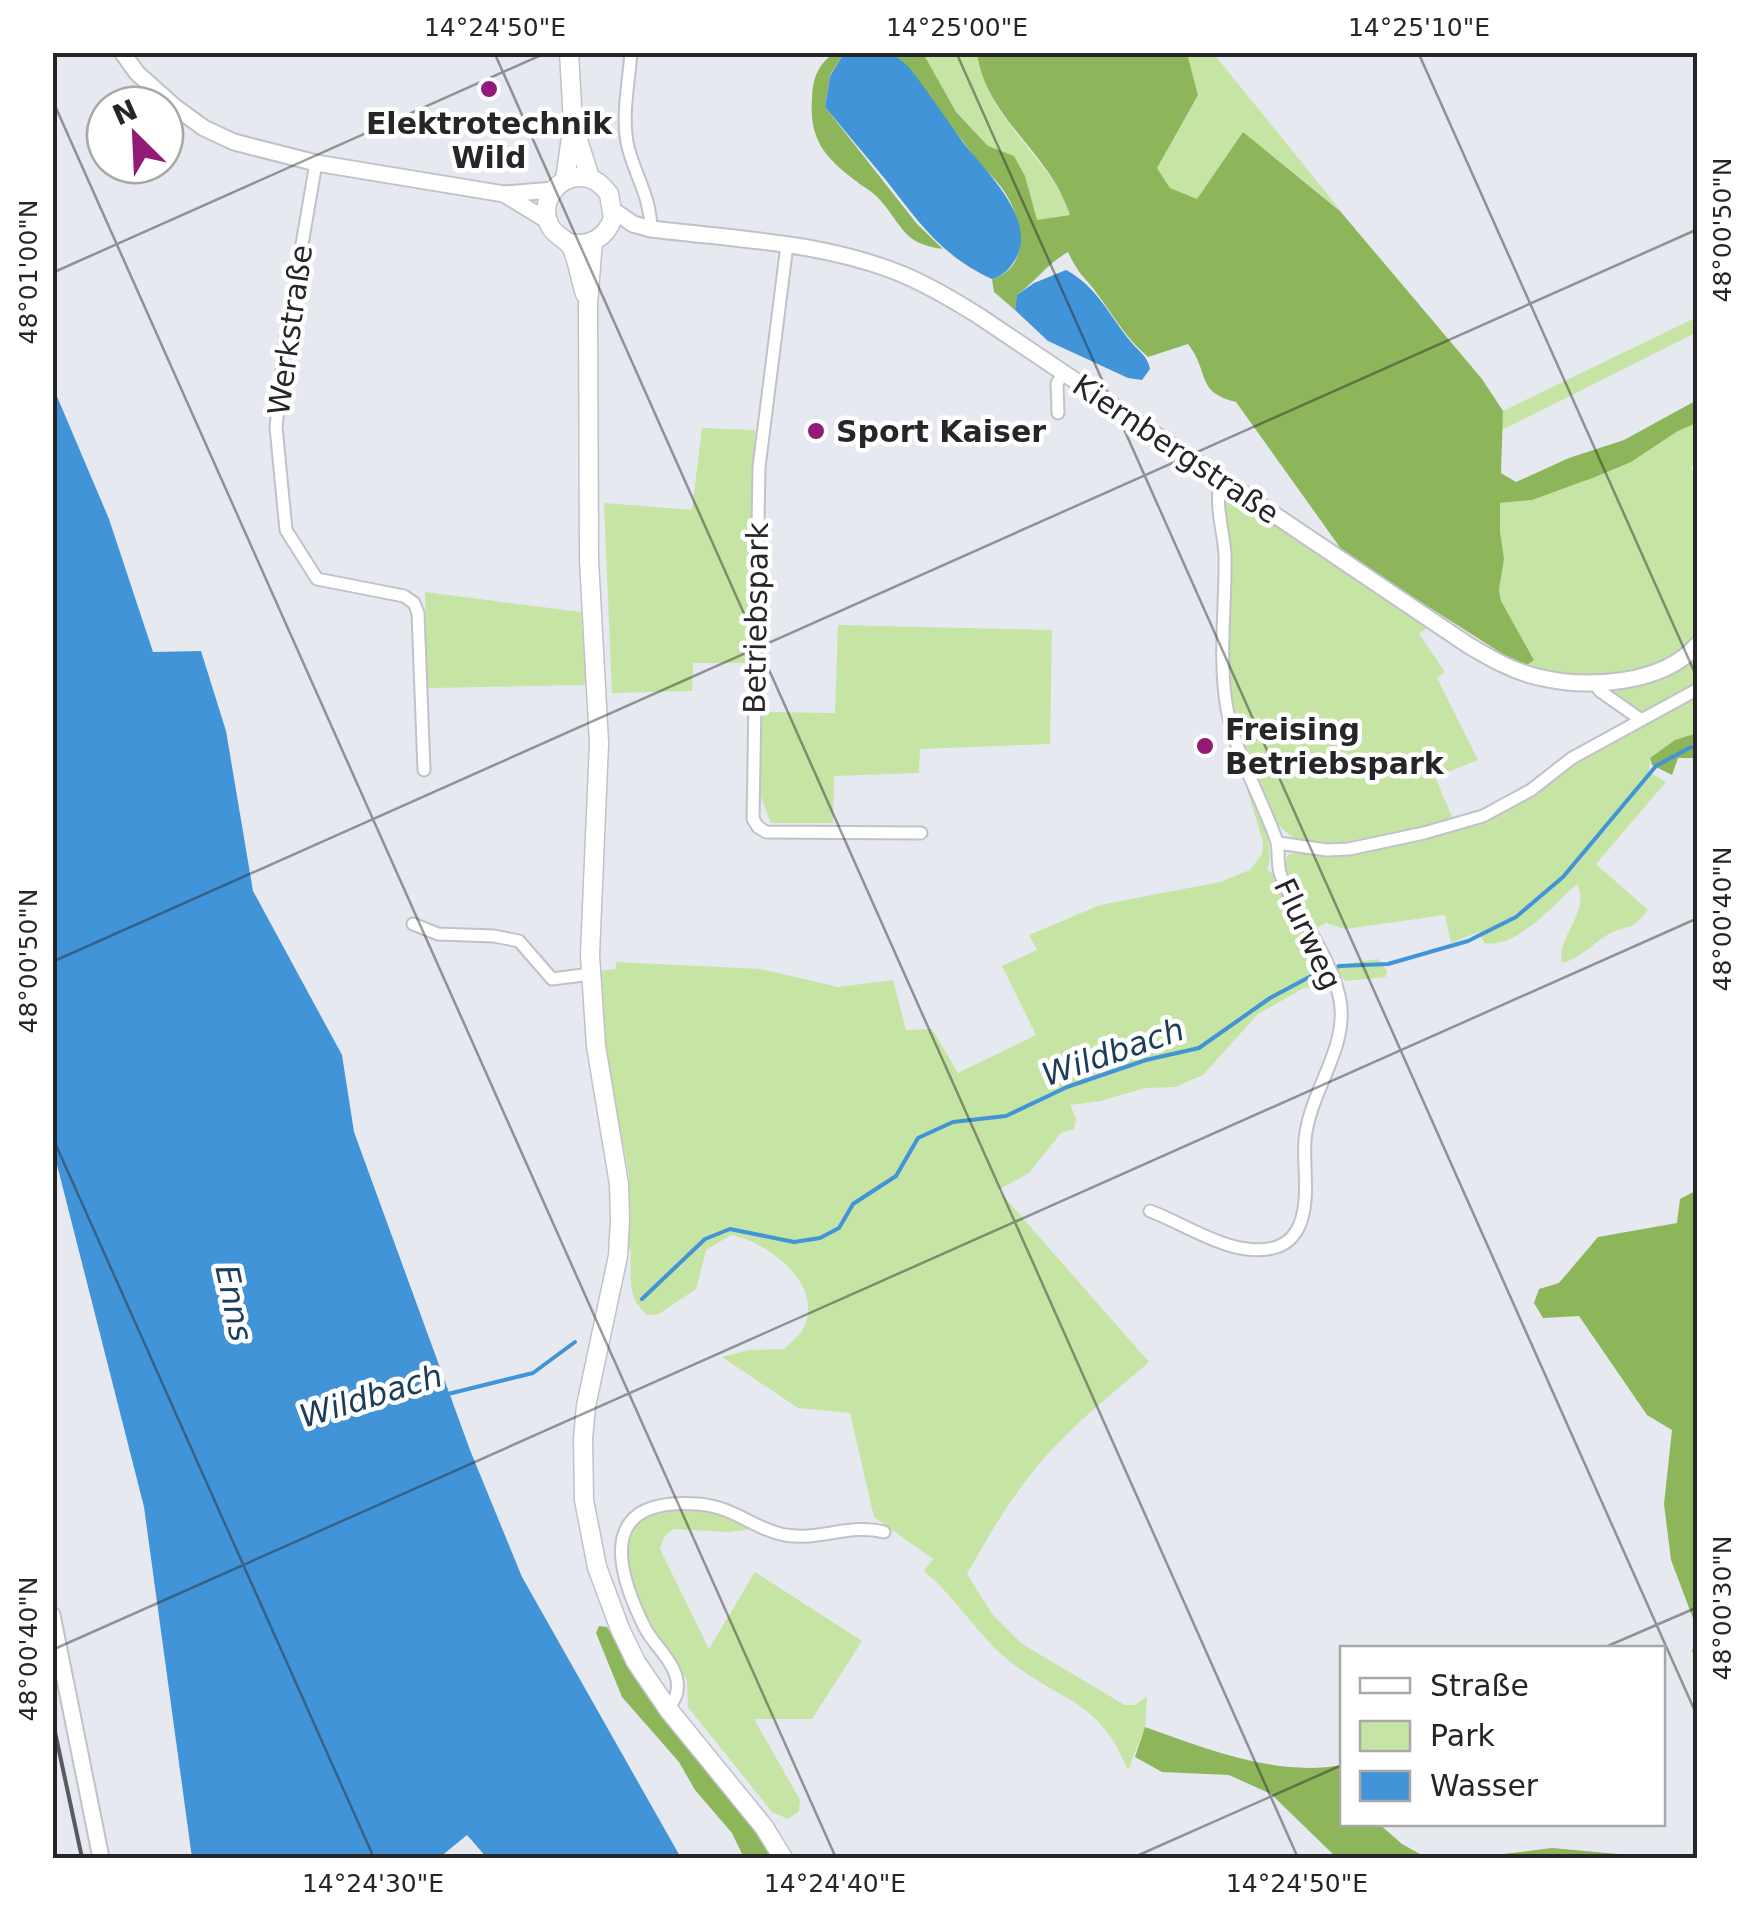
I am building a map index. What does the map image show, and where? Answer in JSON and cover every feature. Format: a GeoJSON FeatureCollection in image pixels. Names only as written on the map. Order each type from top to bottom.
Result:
{"type":"FeatureCollection","features":[{"type":"Feature","properties":{"kind":"main road"},"geometry":{"type":"LineString","coordinates":[[569,52],[573,124],[590,178],[604,187],[614,210],[600,236],[588,304],[589,560],[599,743],[591,974],[596,1046],[619,1184],[620,1220],[618,1256],[586,1406],[584,1500],[589,1535],[607,1598],[636,1662],[668,1709],[732,1784],[783,1858]]}},
{"type":"Feature","properties":{"kind":"main road"},"geometry":{"type":"LineString","coordinates":[[573,124],[559,185],[546,205],[548,221],[556,235],[570,243],[600,236]]}},
{"type":"Feature","properties":{"kind":"main road"},"geometry":{"type":"LineString","coordinates":[[559,185],[590,178]]}},
{"type":"Feature","properties":{"kind":"main road"},"geometry":{"type":"LineString","coordinates":[[570,243],[588,304]]}},
{"type":"Feature","properties":{"kind":"street"},"geometry":{"type":"LineString","coordinates":[[122,52],[137,74],[204,128],[234,142],[316,163],[504,194],[559,185]]}},
{"type":"Feature","properties":{"kind":"street"},"geometry":{"type":"LineString","coordinates":[[631,52],[628,146],[650,203],[650,229]]}},
{"type":"Feature","properties":{"kind":"street","name":"Werkstraße"},"geometry":{"type":"LineString","coordinates":[[316,163],[276,407],[286,530],[317,579],[404,596],[414,602],[418,613],[424,770]]}},
{"type":"Feature","properties":{"kind":"street"},"geometry":{"type":"LineString","coordinates":[[504,194],[548,221]]}},
{"type":"Feature","properties":{"kind":"street","name":"Kiernbergstraße"},"geometry":{"type":"LineString","coordinates":[[614,210],[633,224],[650,229],[788,245],[878,266],[926,285],[1501,664],[1541,678],[1593,681],[1652,675],[1681,661],[1698,644]]}},
{"type":"Feature","properties":{"kind":"street"},"geometry":{"type":"LineString","coordinates":[[600,236],[633,224]]}},
{"type":"Feature","properties":{"kind":"street","name":"Betriebspark"},"geometry":{"type":"LineString","coordinates":[[788,245],[759,467],[753,819],[766,832],[921,834]]}},
{"type":"Feature","properties":{"kind":"street"},"geometry":{"type":"LineString","coordinates":[[1058,413],[1057,384],[1063,372]]}},
{"type":"Feature","properties":{"kind":"street","name":"Flurweg"},"geometry":{"type":"LineString","coordinates":[[1150,1211],[1212,1238],[1247,1248],[1275,1248],[1295,1235],[1303,1211],[1305,1139],[1342,1015],[1334,980],[1280,876],[1278,843],[1251,784],[1228,710],[1222,665],[1225,556],[1218,491],[1222,479]]}},
{"type":"Feature","properties":{"kind":"street"},"geometry":{"type":"LineString","coordinates":[[1593,681],[1600,692],[1640,719]]}},
{"type":"Feature","properties":{"kind":"street"},"geometry":{"type":"LineString","coordinates":[[1278,843],[1349,849],[1424,834],[1483,816],[1531,790],[1572,758],[1698,689]]}},
{"type":"Feature","properties":{"kind":"street"},"geometry":{"type":"LineString","coordinates":[[413,924],[438,934],[519,941],[552,979],[591,974]]}},
{"type":"Feature","properties":{"kind":"street"},"geometry":{"type":"LineString","coordinates":[[668,1709],[677,1695],[675,1674],[643,1622],[622,1560],[622,1540],[632,1518],[661,1505],[699,1504],[723,1508],[778,1534],[794,1536],[857,1526],[884,1532]]}},
{"type":"Feature","properties":{"kind":"street"},"geometry":{"type":"LineString","coordinates":[[52,1615],[100,1858]]}},
{"type":"Feature","properties":{"kind":"green space"},"geometry":{"type":"Polygon","coordinates":[[[834,53],[859,53],[843,55],[830,75],[825,107],[917,224],[943,249],[912,238],[878,197],[835,164],[821,146],[813,125],[813,91],[820,67],[834,53]]]}},
{"type":"Feature","properties":{"kind":"green space"},"geometry":{"type":"Polygon","coordinates":[[[886,53],[923,53],[956,112],[988,146],[1014,156],[1025,176],[1037,220],[1070,215],[1059,189],[989,90],[977,53],[1187,53],[1198,95],[1157,168],[1170,188],[1197,199],[1243,132],[1340,211],[1482,379],[1503,411],[1501,473],[1516,482],[1569,458],[1624,440],[1697,400],[1697,423],[1631,462],[1595,477],[1532,500],[1500,503],[1504,559],[1501,601],[1534,660],[1527,665],[1509,658],[1344,553],[1236,402],[1209,387],[1188,344],[1148,357],[1134,344],[1068,252],[1017,295],[1015,310],[994,292],[992,279],[1013,265],[1018,254],[1019,230],[1012,205],[893,54],[886,53]]]}},
{"type":"Feature","properties":{"kind":"green space"},"geometry":{"type":"Polygon","coordinates":[[[923,53],[977,53],[997,105],[1053,180],[1070,215],[1036,220],[1025,176],[988,146],[956,112],[923,53]]]}},
{"type":"Feature","properties":{"kind":"green space"},"geometry":{"type":"Polygon","coordinates":[[[1187,53],[1213,53],[1341,211],[1243,132],[1197,199],[1170,188],[1156,168],[1198,95],[1187,53]]]}},
{"type":"Feature","properties":{"kind":"green space"},"geometry":{"type":"Polygon","coordinates":[[[1697,317],[1697,332],[1502,430],[1503,411],[1697,317]]]}},
{"type":"Feature","properties":{"kind":"green space"},"geometry":{"type":"Polygon","coordinates":[[[1697,423],[1697,456],[1691,468],[1698,476],[1697,636],[1666,663],[1632,674],[1576,674],[1527,665],[1534,659],[1501,602],[1499,590],[1504,559],[1500,503],[1532,500],[1631,462],[1697,423]]]}},
{"type":"Feature","properties":{"kind":"green space"},"geometry":{"type":"Polygon","coordinates":[[[702,428],[755,430],[748,663],[693,663],[692,691],[612,693],[604,503],[692,510],[702,428]]]}},
{"type":"Feature","properties":{"kind":"green space"},"geometry":{"type":"Polygon","coordinates":[[[1232,492],[1429,626],[1419,634],[1445,672],[1437,678],[1478,760],[1435,777],[1458,831],[1501,814],[1547,785],[1568,766],[1637,726],[1632,717],[1579,686],[1636,682],[1697,651],[1697,733],[1675,740],[1650,758],[1649,772],[1666,782],[1596,864],[1648,910],[1638,921],[1562,963],[1564,943],[1580,905],[1577,884],[1522,932],[1497,943],[1484,943],[1479,932],[1451,943],[1445,915],[1345,929],[1326,923],[1313,930],[1285,873],[1288,855],[1299,851],[1298,840],[1282,829],[1266,805],[1230,699],[1224,500],[1225,494],[1232,492]]]}},
{"type":"Feature","properties":{"kind":"green space"},"geometry":{"type":"Polygon","coordinates":[[[425,592],[581,612],[587,685],[427,688],[425,592]]]}},
{"type":"Feature","properties":{"kind":"green space"},"geometry":{"type":"Polygon","coordinates":[[[838,625],[1052,630],[1050,744],[920,749],[919,773],[834,776],[833,823],[771,823],[760,795],[760,712],[835,713],[838,625]]]}},
{"type":"Feature","properties":{"kind":"green space"},"geometry":{"type":"Polygon","coordinates":[[[1228,727],[1264,820],[1270,856],[1267,870],[1276,876],[1333,985],[1331,990],[1304,988],[1258,1014],[1203,1075],[1175,1087],[1145,1088],[1070,1105],[1076,1119],[1074,1129],[1061,1133],[1029,1173],[998,1190],[1149,1362],[1052,1449],[1010,1503],[967,1574],[992,1614],[1022,1644],[1125,1705],[1135,1705],[1147,1696],[1145,1727],[1128,1770],[1117,1747],[1094,1717],[1003,1656],[924,1571],[933,1559],[874,1517],[850,1413],[798,1408],[722,1357],[749,1350],[784,1349],[799,1334],[808,1315],[807,1299],[791,1270],[762,1247],[731,1235],[706,1250],[696,1289],[659,1314],[648,1315],[636,1302],[631,1286],[631,1251],[626,1244],[629,1175],[606,1056],[598,971],[616,969],[616,962],[761,969],[838,987],[893,980],[906,1030],[932,1029],[958,1073],[1036,1035],[1002,966],[1037,950],[1029,935],[1100,905],[1220,882],[1250,870],[1262,854],[1263,842],[1228,727]]]}},
{"type":"Feature","properties":{"kind":"green space"},"geometry":{"type":"Polygon","coordinates":[[[1697,733],[1697,758],[1678,758],[1672,775],[1652,765],[1650,758],[1675,740],[1697,733]]]}},
{"type":"Feature","properties":{"kind":"green space"},"geometry":{"type":"Polygon","coordinates":[[[1378,959],[1387,971],[1386,977],[1345,981],[1332,966],[1378,959]]]}},
{"type":"Feature","properties":{"kind":"green space"},"geometry":{"type":"Polygon","coordinates":[[[1697,1190],[1697,1629],[1671,1560],[1664,1504],[1672,1430],[1647,1415],[1579,1316],[1543,1318],[1534,1303],[1539,1289],[1559,1283],[1598,1237],[1677,1223],[1680,1199],[1697,1190]]]}},
{"type":"Feature","properties":{"kind":"green space"},"geometry":{"type":"Polygon","coordinates":[[[709,1507],[752,1529],[673,1529],[664,1537],[660,1549],[709,1649],[755,1572],[862,1641],[812,1719],[754,1719],[800,1800],[799,1811],[788,1819],[772,1812],[688,1707],[687,1680],[642,1611],[629,1574],[627,1532],[636,1523],[664,1509],[709,1507]]]}},
{"type":"Feature","properties":{"kind":"green space"},"geometry":{"type":"Polygon","coordinates":[[[599,1626],[607,1627],[645,1692],[748,1820],[773,1858],[744,1858],[732,1833],[695,1790],[679,1762],[622,1697],[596,1633],[599,1626]]]}},
{"type":"Feature","properties":{"kind":"green space"},"geometry":{"type":"Polygon","coordinates":[[[1145,1727],[1217,1752],[1267,1764],[1317,1768],[1340,1765],[1340,1826],[1381,1826],[1427,1858],[1337,1858],[1271,1794],[1229,1775],[1162,1772],[1135,1757],[1145,1727]]]}},
{"type":"Feature","properties":{"kind":"green space"},"geometry":{"type":"Polygon","coordinates":[[[1552,1848],[1633,1858],[1502,1858],[1503,1854],[1552,1848]]]}},
{"type":"Feature","properties":{"kind":"water"},"geometry":{"type":"Polygon","coordinates":[[[893,54],[908,66],[1006,197],[1020,229],[1021,245],[1015,260],[1002,274],[992,279],[944,248],[825,107],[830,76],[843,55],[893,54]]]}},
{"type":"Feature","properties":{"kind":"water"},"geometry":{"type":"Polygon","coordinates":[[[1066,270],[1095,293],[1145,357],[1150,369],[1142,380],[1128,378],[1048,341],[1015,310],[1017,295],[1066,270]]]}},
{"type":"Feature","properties":{"kind":"water","name":"Enns"},"geometry":{"type":"Polygon","coordinates":[[[53,387],[109,519],[153,652],[201,651],[226,731],[253,891],[342,1055],[354,1132],[470,1450],[522,1577],[681,1858],[487,1858],[467,1835],[439,1858],[192,1858],[144,1507],[53,1149],[53,387]]]}},
{"type":"Feature","properties":{"kind":"waterway","name":"Wildbach"},"geometry":{"type":"LineString","coordinates":[[642,1299],[705,1239],[730,1229],[794,1242],[820,1238],[839,1228],[853,1204],[896,1176],[918,1138],[953,1122],[1006,1116],[1067,1087],[1146,1060],[1199,1048],[1270,998],[1315,974],[1340,966],[1388,964],[1468,941],[1516,917],[1563,877],[1656,766],[1691,747],[1698,748]]}},
{"type":"Feature","properties":{"kind":"waterway","name":"Wildbach"},"geometry":{"type":"LineString","coordinates":[[448,1394],[533,1373],[575,1342]]}},
{"type":"Feature","properties":{"kind":"railway"},"geometry":{"type":"LineString","coordinates":[[52,1718],[82,1858]]}},
{"type":"Feature","properties":{"kind":"place","name":"Elektrotechnik Wild"},"geometry":{"type":"Point","coordinates":[489,89]}},
{"type":"Feature","properties":{"kind":"place","name":"Sport Kaiser"},"geometry":{"type":"Point","coordinates":[816,431]}},
{"type":"Feature","properties":{"kind":"place","name":"Freising Betriebspark"},"geometry":{"type":"Point","coordinates":[1205,746]}}]}
